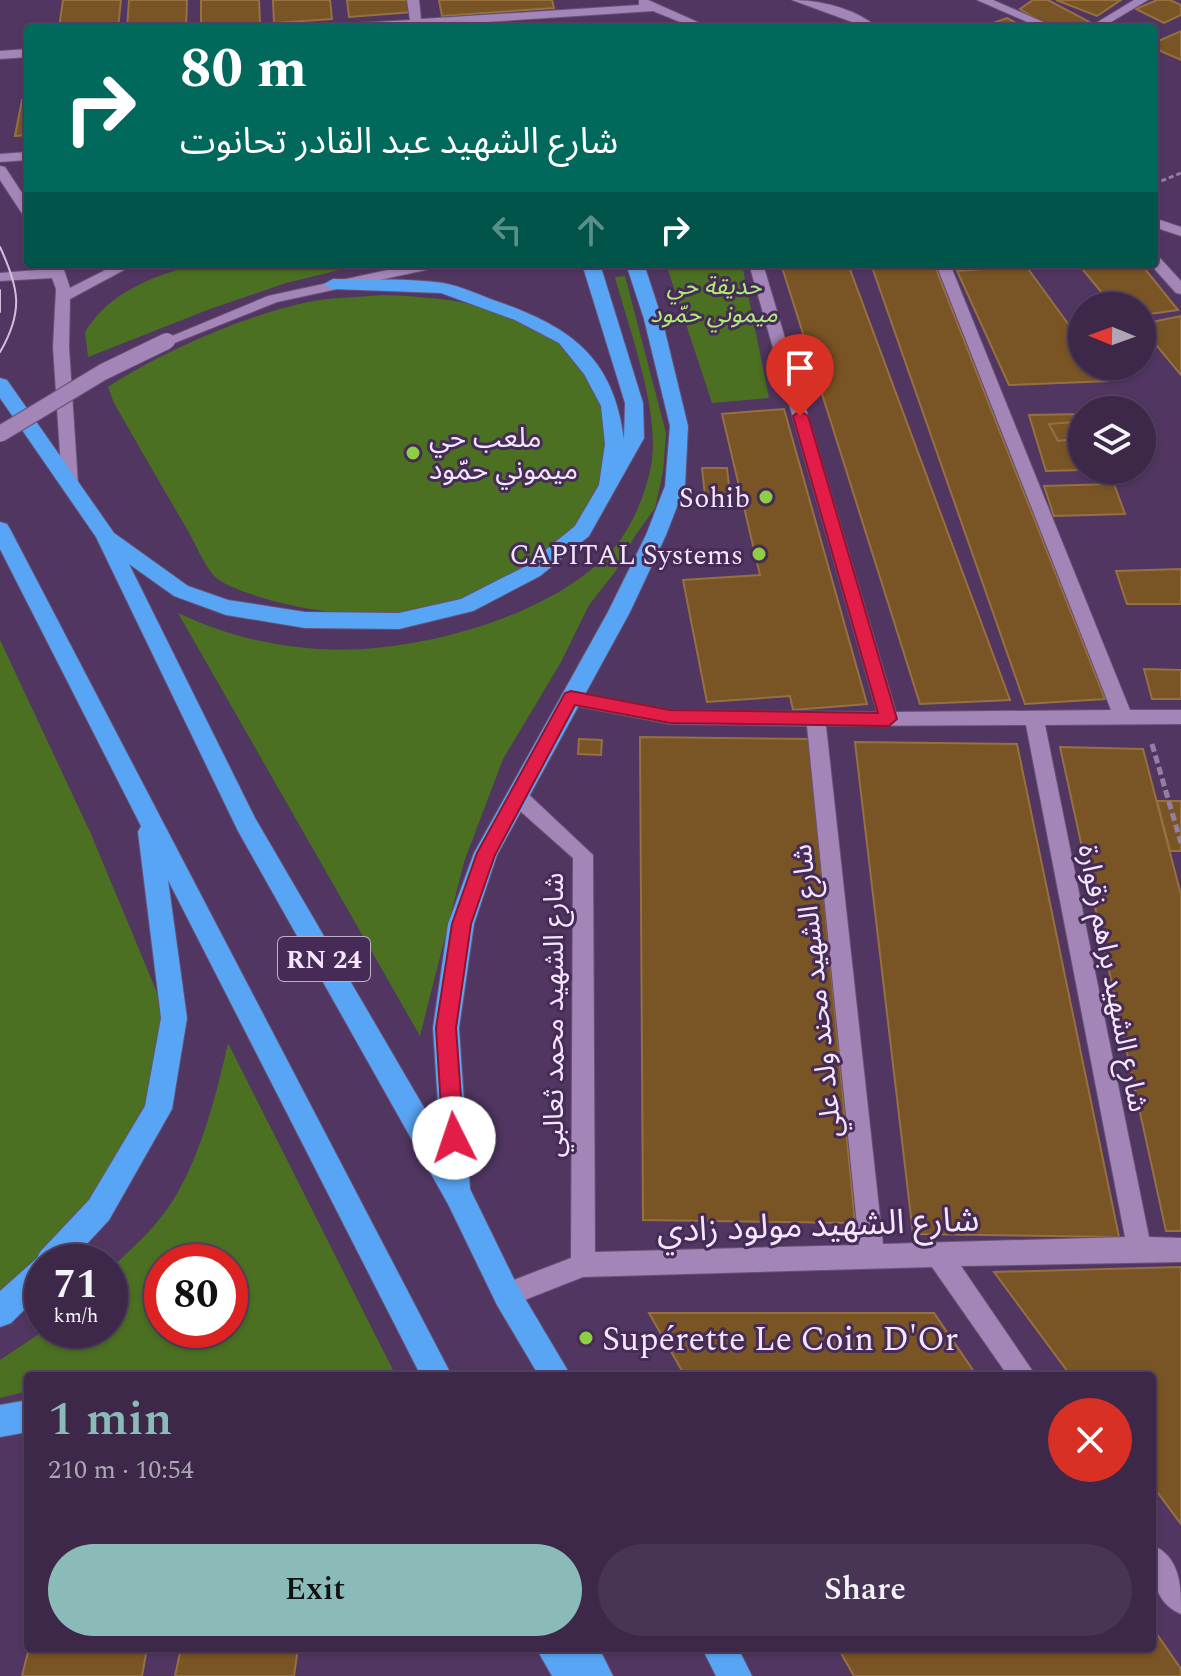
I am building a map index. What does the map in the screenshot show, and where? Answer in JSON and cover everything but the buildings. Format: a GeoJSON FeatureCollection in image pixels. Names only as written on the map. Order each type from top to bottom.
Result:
{"type":"FeatureCollection","features":[{"type":"Feature","properties":{"kind":"highway"},"geometry":{"type":"LineString","coordinates":[[105,535],[181,591],[226,607],[305,620],[399,621],[466,606],[533,571],[582,531],[634,438],[634,403],[592,268]]}},
{"type":"Feature","properties":{"kind":"highway"},"geometry":{"type":"LineString","coordinates":[[458,1194],[446,1028],[461,924],[486,853],[619,612],[656,535],[675,486],[679,426],[653,319],[636,268]]}},
{"type":"Feature","properties":{"kind":"highway"},"geometry":{"type":"LineString","coordinates":[[333,284],[443,288],[521,316],[565,339],[592,372],[610,406],[615,444],[609,485]]}},
{"type":"Feature","properties":{"kind":"highway","name":"RN 24"},"geometry":{"type":"LineString","coordinates":[[0,384],[105,535],[246,824],[458,1194],[507,1295],[554,1372]]}},
{"type":"Feature","properties":{"kind":"highway","name":"RN 24"},"geometry":{"type":"LineString","coordinates":[[0,529],[435,1372]]}},
{"type":"Feature","properties":{"kind":"highway"},"geometry":{"type":"LineString","coordinates":[[67,1244],[99,1210],[158,1109],[174,1018],[148,814]]}},
{"type":"Feature","properties":{"kind":"highway"},"geometry":{"type":"LineString","coordinates":[[0,1312],[24,1289]]}},
{"type":"Feature","properties":{"kind":"highway"},"geometry":{"type":"LineString","coordinates":[[0,1421],[24,1417]]}},
{"type":"Feature","properties":{"kind":"highway"},"geometry":{"type":"LineString","coordinates":[[556,1652],[572,1676]]}},
{"type":"Feature","properties":{"kind":"highway"},"geometry":{"type":"LineString","coordinates":[[583,1652],[596,1676]]}},
{"type":"Feature","properties":{"kind":"highway"},"geometry":{"type":"LineString","coordinates":[[721,1652],[735,1676]]}},
{"type":"Feature","properties":{"kind":"street"},"geometry":{"type":"LineString","coordinates":[[413,0],[416,22]]}},
{"type":"Feature","properties":{"kind":"street"},"geometry":{"type":"LineString","coordinates":[[640,0],[695,24]]}},
{"type":"Feature","properties":{"kind":"street"},"geometry":{"type":"LineString","coordinates":[[983,0],[1041,24]]}},
{"type":"Feature","properties":{"kind":"street"},"geometry":{"type":"LineString","coordinates":[[1102,23],[1142,0]]}},
{"type":"Feature","properties":{"kind":"street"},"geometry":{"type":"LineString","coordinates":[[808,2],[867,24]]}},
{"type":"Feature","properties":{"kind":"street"},"geometry":{"type":"LineString","coordinates":[[391,24],[655,7]]}},
{"type":"Feature","properties":{"kind":"street"},"geometry":{"type":"LineString","coordinates":[[0,55],[24,53]]}},
{"type":"Feature","properties":{"kind":"street"},"geometry":{"type":"LineString","coordinates":[[0,158],[24,156]]}},
{"type":"Feature","properties":{"kind":"street"},"geometry":{"type":"LineString","coordinates":[[0,170],[24,206]]}},
{"type":"Feature","properties":{"kind":"street"},"geometry":{"type":"LineString","coordinates":[[1158,223],[1181,232]]}},
{"type":"Feature","properties":{"kind":"street"},"geometry":{"type":"LineString","coordinates":[[1158,264],[1181,290]]}},
{"type":"Feature","properties":{"kind":"street"},"geometry":{"type":"LineString","coordinates":[[63,297],[120,268]]}},
{"type":"Feature","properties":{"kind":"street"},"geometry":{"type":"LineString","coordinates":[[0,434],[103,372],[167,341],[273,299],[415,268]]}},
{"type":"Feature","properties":{"kind":"street"},"geometry":{"type":"LineString","coordinates":[[757,268],[889,719]]}},
{"type":"Feature","properties":{"kind":"street"},"geometry":{"type":"LineString","coordinates":[[945,268],[1123,717]]}},
{"type":"Feature","properties":{"kind":"street"},"geometry":{"type":"LineString","coordinates":[[0,277],[57,269],[63,297],[61,347],[70,484]]}},
{"type":"Feature","properties":{"kind":"street"},"geometry":{"type":"LineString","coordinates":[[571,698],[670,717],[1181,717]]}},
{"type":"Feature","properties":{"kind":"street","name":"شارع الشهيد براهم زقوارة"},"geometry":{"type":"LineString","coordinates":[[1034,718],[1138,1249]]}},
{"type":"Feature","properties":{"kind":"street","name":"شارع الشهيد محند ولد علي"},"geometry":{"type":"LineString","coordinates":[[816,719],[872,1258]]}},
{"type":"Feature","properties":{"kind":"street","name":"شارع الشهيد محمد ثعالبي"},"geometry":{"type":"LineString","coordinates":[[517,796],[583,855],[583,1265]]}},
{"type":"Feature","properties":{"kind":"street","name":"شارع الشهيد مولود زادي"},"geometry":{"type":"LineString","coordinates":[[507,1295],[583,1265],[1181,1250]]}},
{"type":"Feature","properties":{"kind":"street"},"geometry":{"type":"LineString","coordinates":[[938,1255],[1020,1372]]}},
{"type":"Feature","properties":{"kind":"street"},"geometry":{"type":"LineString","coordinates":[[1156,1565],[1181,1600]]}},
{"type":"Feature","properties":{"kind":"path"},"geometry":{"type":"LineString","coordinates":[[1158,182],[1181,173]]}},
{"type":"Feature","properties":{"kind":"path"},"geometry":{"type":"LineString","coordinates":[[1145,717],[1181,843]]}},
{"type":"Feature","properties":{"kind":"green space"},"geometry":{"type":"Polygon","coordinates":[[[185,268],[348,268],[286,283],[210,309],[88,357],[85,332],[95,318],[134,287],[185,268]]]}},
{"type":"Feature","properties":{"kind":"green space","name":"حديقة حي ميموني حمّود"},"geometry":{"type":"Polygon","coordinates":[[[667,268],[743,268],[769,398],[712,403],[667,268]]]}},
{"type":"Feature","properties":{"kind":"green space"},"geometry":{"type":"Polygon","coordinates":[[[625,276],[666,433],[663,472],[655,508],[615,572],[589,605],[561,662],[503,759],[464,862],[420,1036],[178,613],[229,633],[282,645],[318,649],[395,646],[437,638],[521,611],[559,592],[592,569],[618,543],[629,526],[643,496],[651,466],[652,421],[648,396],[615,277],[625,276]]]}},
{"type":"Feature","properties":{"kind":"green space"},"geometry":{"type":"Polygon","coordinates":[[[382,295],[454,301],[503,312],[546,333],[570,353],[594,393],[607,434],[605,472],[589,507],[564,538],[531,564],[494,586],[456,602],[419,612],[362,614],[317,610],[268,600],[223,582],[206,565],[114,403],[108,387],[182,346],[239,322],[320,300],[382,295]]]}},
{"type":"Feature","properties":{"kind":"green space"},"geometry":{"type":"Polygon","coordinates":[[[0,640],[91,834],[163,1007],[151,1096],[110,1177],[53,1244],[24,1244],[24,1274],[0,1291],[0,640]]]}},
{"type":"Feature","properties":{"kind":"green space"},"geometry":{"type":"Polygon","coordinates":[[[228,1043],[394,1372],[24,1372],[24,1392],[0,1398],[0,1360],[24,1344],[24,1348],[128,1348],[128,1252],[162,1216],[174,1198],[204,1133],[228,1043]]]}},
{"type":"Feature","properties":{"kind":"tram line"},"geometry":{"type":"LineString","coordinates":[[0,247],[15,287],[16,300],[13,324],[0,352]]}},
{"type":"Feature","properties":{"kind":"tram line"},"geometry":{"type":"LineString","coordinates":[[0,290],[0,312]]}},
{"type":"Feature","properties":{"kind":"place","name":"ملعب حي ميموني حمّود"},"geometry":{"type":"Point","coordinates":[413,453]}},
{"type":"Feature","properties":{"kind":"place","name":"Sohib"},"geometry":{"type":"Point","coordinates":[766,497]}},
{"type":"Feature","properties":{"kind":"place","name":"CAPITAL Systems"},"geometry":{"type":"Point","coordinates":[759,554]}},
{"type":"Feature","properties":{"kind":"place","name":"Supérette Le Coin D'Or"},"geometry":{"type":"Point","coordinates":[586,1338]}},
{"type":"Feature","properties":{"kind":"route"},"geometry":{"type":"LineString","coordinates":[[454,1138],[446,1028],[461,924],[486,853],[571,698],[670,717],[889,719],[800,416]]}}]}
